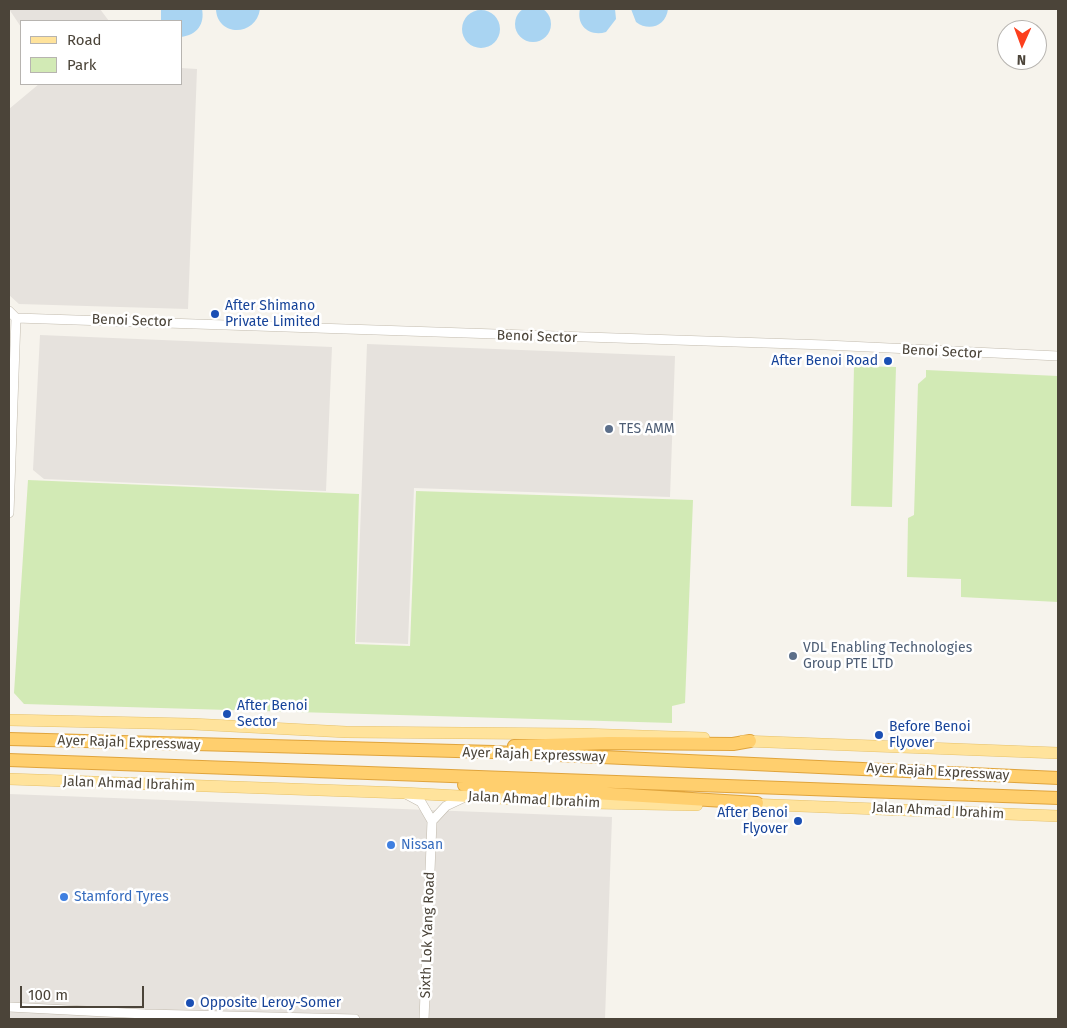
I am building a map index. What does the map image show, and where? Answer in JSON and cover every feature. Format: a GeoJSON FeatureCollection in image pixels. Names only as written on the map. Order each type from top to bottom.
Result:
{"type":"FeatureCollection","features":[{"type":"Feature","properties":{"kind":"highway","name":"Ayer Rajah Expressway"},"geometry":{"type":"LineString","coordinates":[[9,739],[493,752],[1058,778]]}},
{"type":"Feature","properties":{"kind":"highway"},"geometry":{"type":"LineString","coordinates":[[493,752],[506,747],[559,744],[715,744],[750,741]]}},
{"type":"Feature","properties":{"kind":"highway","name":"Ayer Rajah Expressway"},"geometry":{"type":"LineString","coordinates":[[9,760],[1058,798]]}},
{"type":"Feature","properties":{"kind":"highway"},"geometry":{"type":"LineString","coordinates":[[390,774],[467,785],[757,803]]}},
{"type":"Feature","properties":{"kind":"main road"},"geometry":{"type":"LineString","coordinates":[[11,718],[192,724],[346,732],[582,734],[1056,753]]}},
{"type":"Feature","properties":{"kind":"main road","name":"Jalan Ahmad Ibrahim"},"geometry":{"type":"LineString","coordinates":[[9,779],[404,793],[590,804],[736,805],[757,803],[1033,815],[1057,818]]}},
{"type":"Feature","properties":{"kind":"street"},"geometry":{"type":"LineString","coordinates":[[9,311],[16,318],[11,407],[9,513]]}},
{"type":"Feature","properties":{"kind":"street","name":"Benoi Sector"},"geometry":{"type":"LineString","coordinates":[[16,318],[826,346],[1058,356]]}},
{"type":"Feature","properties":{"kind":"street"},"geometry":{"type":"LineString","coordinates":[[404,793],[421,802],[432,821],[446,806],[465,797]]}},
{"type":"Feature","properties":{"kind":"street","name":"Sixth Lok Yang Road"},"geometry":{"type":"LineString","coordinates":[[424,1019],[432,821]]}},
{"type":"Feature","properties":{"kind":"street"},"geometry":{"type":"LineString","coordinates":[[9,1007],[145,1016],[355,1019]]}},
{"type":"Feature","properties":{"kind":"shaded area"},"geometry":{"type":"Polygon","coordinates":[[[9,9],[100,9],[108,20],[20,20],[20,26],[9,9]]]}},
{"type":"Feature","properties":{"kind":"shaded area"},"geometry":{"type":"Polygon","coordinates":[[[182,68],[197,69],[188,309],[19,304],[9,295],[9,109],[38,85],[182,85],[182,68]]]}},
{"type":"Feature","properties":{"kind":"shaded area"},"geometry":{"type":"Polygon","coordinates":[[[40,335],[332,347],[326,491],[44,479],[33,470],[40,335]]]}},
{"type":"Feature","properties":{"kind":"shaded area"},"geometry":{"type":"Polygon","coordinates":[[[367,344],[675,356],[670,497],[414,488],[408,644],[356,642],[367,344]]]}},
{"type":"Feature","properties":{"kind":"shaded area"},"geometry":{"type":"Polygon","coordinates":[[[9,794],[612,817],[605,1019],[9,1019],[9,794]]]}},
{"type":"Feature","properties":{"kind":"green space"},"geometry":{"type":"Polygon","coordinates":[[[854,366],[896,367],[892,507],[851,506],[854,366]]]}},
{"type":"Feature","properties":{"kind":"green space"},"geometry":{"type":"Polygon","coordinates":[[[926,370],[1058,376],[1058,602],[961,597],[961,579],[907,577],[908,518],[914,515],[918,384],[926,377],[926,370]]]}},
{"type":"Feature","properties":{"kind":"green space"},"geometry":{"type":"Polygon","coordinates":[[[28,480],[359,494],[355,644],[410,646],[416,491],[693,500],[685,703],[672,706],[672,723],[24,704],[14,693],[28,480]]]}},
{"type":"Feature","properties":{"kind":"water"},"geometry":{"type":"Polygon","coordinates":[[[533,6],[540,7],[546,11],[550,17],[550,31],[546,37],[540,41],[533,42],[526,41],[520,37],[516,31],[515,24],[516,17],[520,11],[526,7],[533,6]]]}},
{"type":"Feature","properties":{"kind":"water"},"geometry":{"type":"Polygon","coordinates":[[[161,9],[202,9],[203,14],[199,28],[187,36],[182,37],[182,20],[161,20],[161,9]]]}},
{"type":"Feature","properties":{"kind":"water"},"geometry":{"type":"Polygon","coordinates":[[[216,9],[260,9],[252,25],[245,29],[237,30],[229,29],[223,25],[218,18],[216,9]]]}},
{"type":"Feature","properties":{"kind":"water"},"geometry":{"type":"Polygon","coordinates":[[[580,9],[615,9],[616,19],[606,32],[595,33],[582,25],[579,15],[580,9]]]}},
{"type":"Feature","properties":{"kind":"water"},"geometry":{"type":"Polygon","coordinates":[[[631,9],[668,9],[664,20],[656,26],[646,27],[636,22],[631,9]]]}},
{"type":"Feature","properties":{"kind":"water"},"geometry":{"type":"Polygon","coordinates":[[[481,10],[494,16],[500,29],[494,42],[481,48],[468,42],[462,29],[468,16],[481,10]]]}},
{"type":"Feature","properties":{"kind":"place","name":"After Shimano Private Limited"},"geometry":{"type":"Point","coordinates":[215,314]}},
{"type":"Feature","properties":{"kind":"place","name":"After Benoi Road"},"geometry":{"type":"Point","coordinates":[888,361]}},
{"type":"Feature","properties":{"kind":"place","name":"TES AMM"},"geometry":{"type":"Point","coordinates":[609,429]}},
{"type":"Feature","properties":{"kind":"place","name":"VDL Enabling Technologies Group PTE LTD"},"geometry":{"type":"Point","coordinates":[793,656]}},
{"type":"Feature","properties":{"kind":"place","name":"After Benoi Sector"},"geometry":{"type":"Point","coordinates":[227,714]}},
{"type":"Feature","properties":{"kind":"place","name":"Before Benoi Flyover"},"geometry":{"type":"Point","coordinates":[879,735]}},
{"type":"Feature","properties":{"kind":"place","name":"After Benoi Flyover"},"geometry":{"type":"Point","coordinates":[798,821]}},
{"type":"Feature","properties":{"kind":"place","name":"Nissan"},"geometry":{"type":"Point","coordinates":[391,845]}},
{"type":"Feature","properties":{"kind":"place","name":"Stamford Tyres"},"geometry":{"type":"Point","coordinates":[64,897]}},
{"type":"Feature","properties":{"kind":"place","name":"Opposite Leroy-Somer"},"geometry":{"type":"Point","coordinates":[190,1003]}}]}
